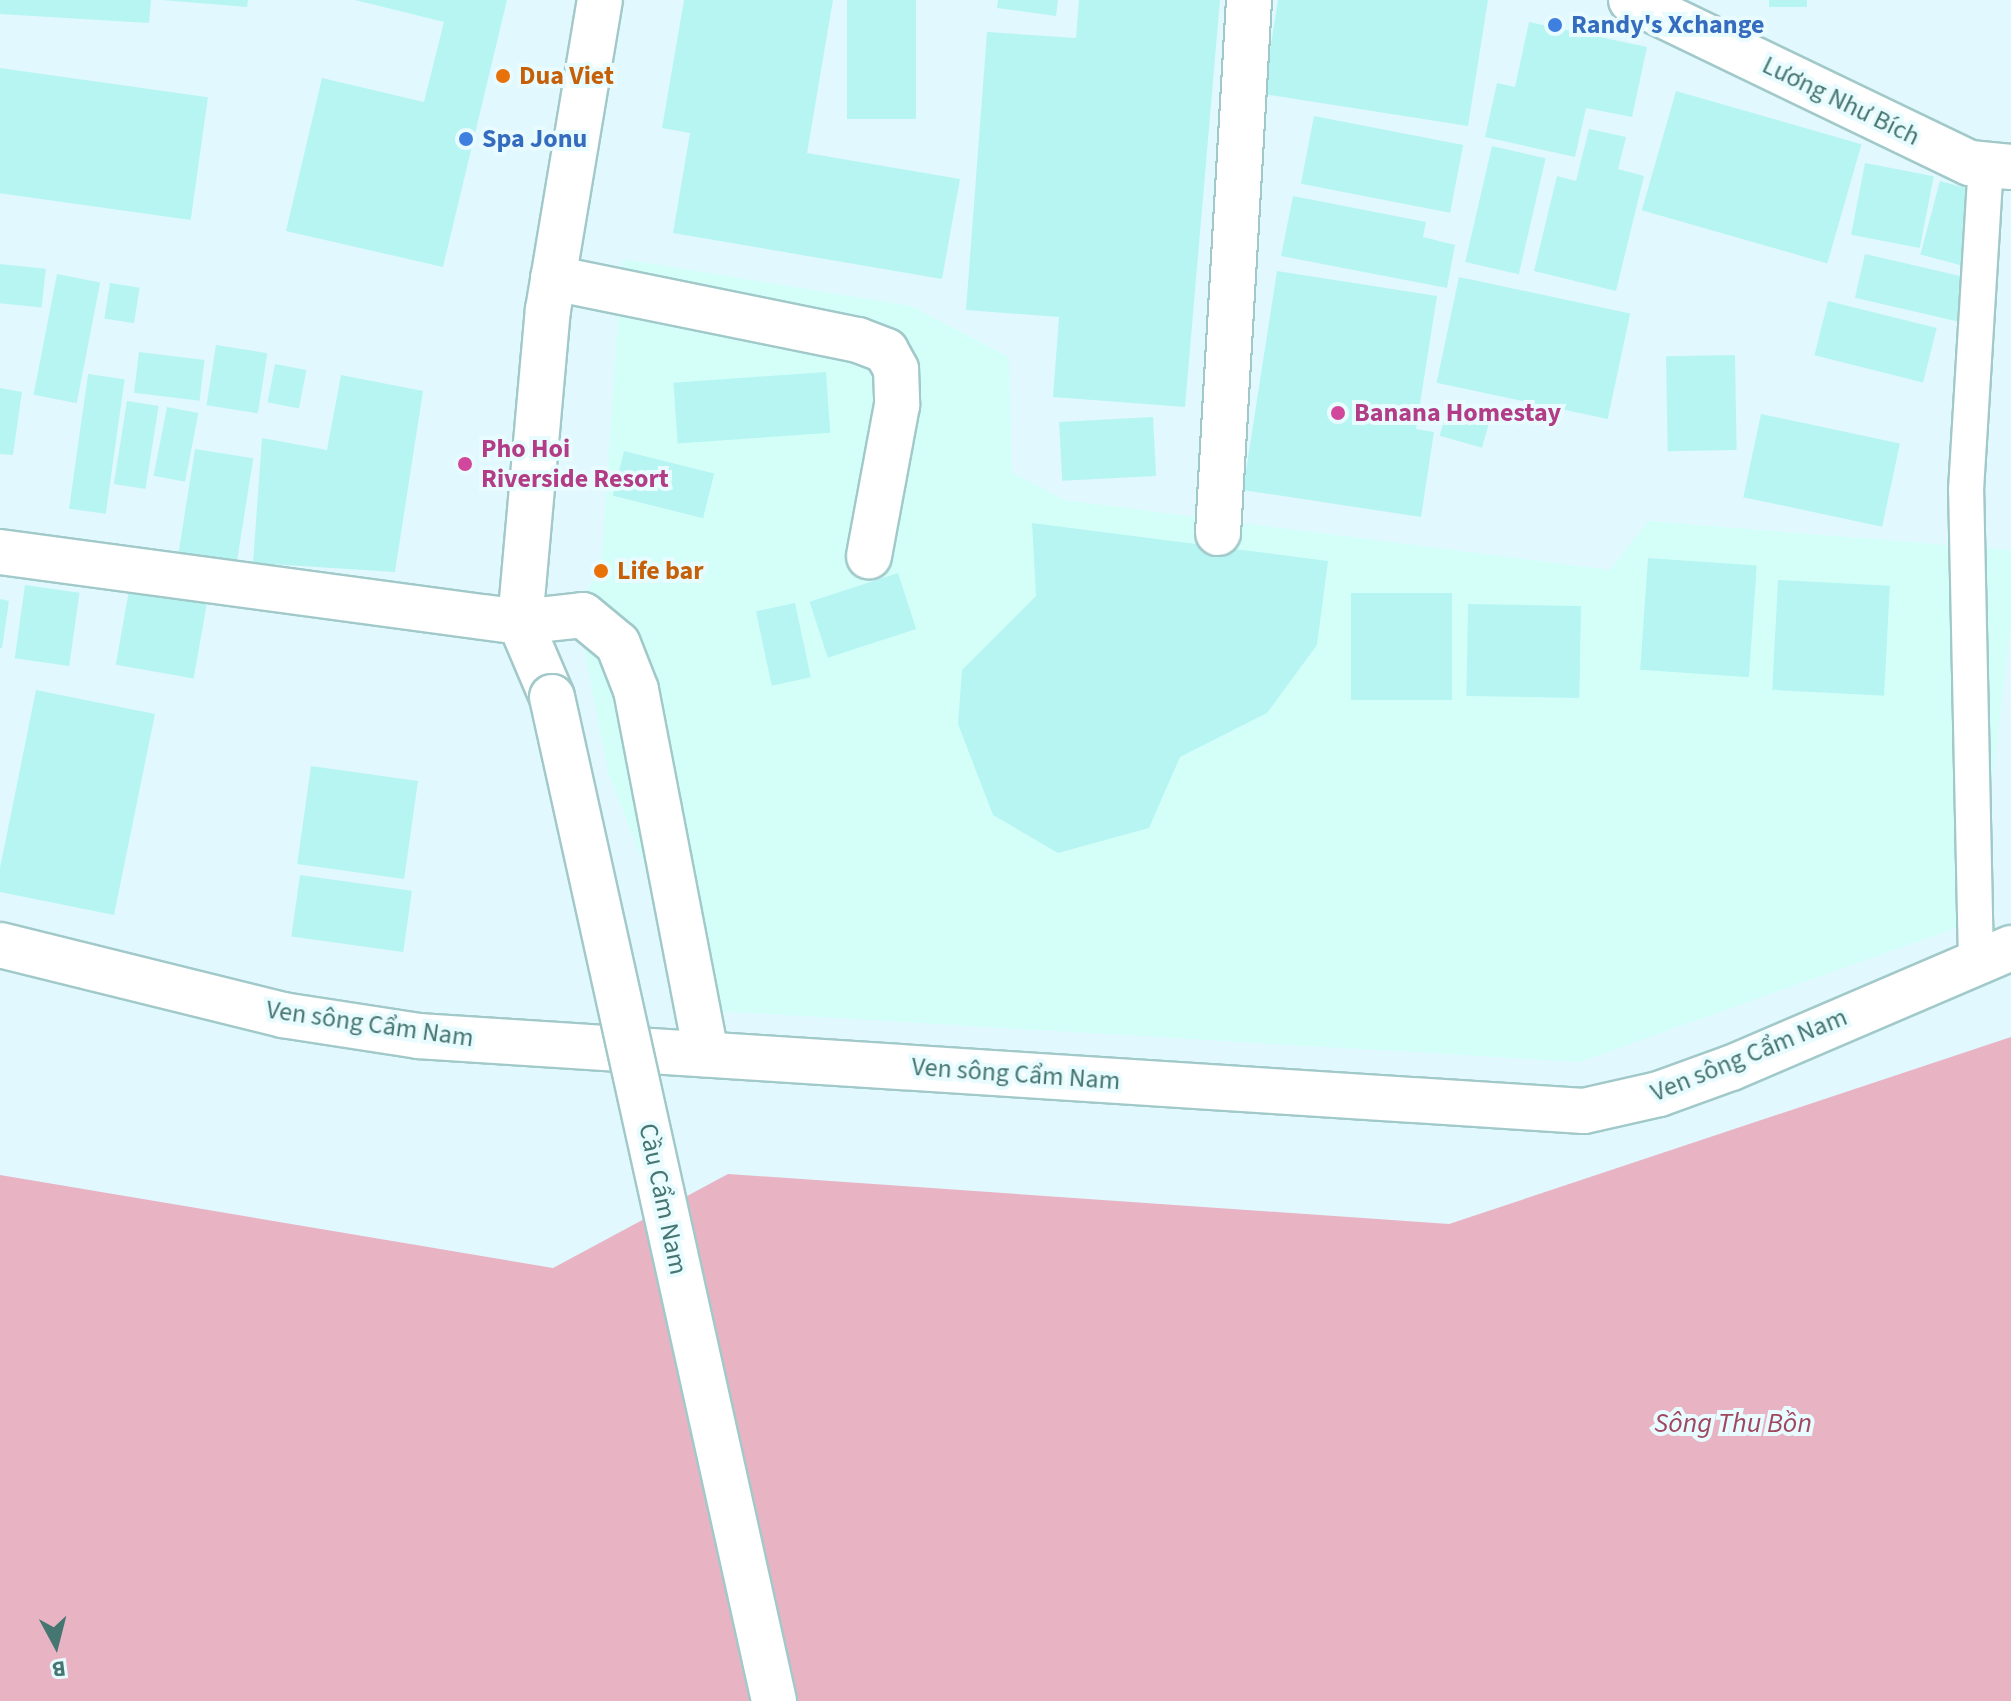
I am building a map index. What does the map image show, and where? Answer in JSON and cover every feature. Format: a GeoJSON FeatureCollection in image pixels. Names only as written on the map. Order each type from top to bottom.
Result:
{"type":"FeatureCollection","features":[{"type":"Feature","properties":{"kind":"street"},"geometry":{"type":"LineString","coordinates":[[520,622],[553,278],[600,0]]}},
{"type":"Feature","properties":{"kind":"street"},"geometry":{"type":"LineString","coordinates":[[1218,533],[1249,0]]}},
{"type":"Feature","properties":{"kind":"street","name":"Lương Như Bích"},"geometry":{"type":"LineString","coordinates":[[1631,0],[1970,163],[1999,165]]}},
{"type":"Feature","properties":{"kind":"street"},"geometry":{"type":"LineString","coordinates":[[553,278],[858,340],[886,351],[896,369],[897,405],[869,556]]}},
{"type":"Feature","properties":{"kind":"street"},"geometry":{"type":"LineString","coordinates":[[0,552],[520,622],[583,615],[618,644],[636,690],[706,1054]]}},
{"type":"Feature","properties":{"kind":"street","name":"Cầu Cẩm Nam"},"geometry":{"type":"LineString","coordinates":[[520,622],[552,697],[774,1701]]}},
{"type":"Feature","properties":{"kind":"street","name":"Ven sông Cẩm Nam"},"geometry":{"type":"LineString","coordinates":[[0,945],[283,1015],[418,1036],[1584,1111],[1659,1094],[1731,1068],[1994,955]]}},
{"type":"Feature","properties":{"kind":"lane"},"geometry":{"type":"LineString","coordinates":[[1994,955],[1966,490],[1999,165]]}},
{"type":"Feature","properties":{"kind":"shaded area"},"geometry":{"type":"Polygon","coordinates":[[[622,259],[911,306],[1009,357],[1012,472],[1064,500],[1610,570],[1648,521],[2011,550],[2011,622],[1976,921],[1579,1062],[701,1010],[608,772],[576,605],[601,571],[622,259]]]}},
{"type":"Feature","properties":{"kind":"water","name":"Sông Thu Bồn"},"geometry":{"type":"Polygon","coordinates":[[[2011,1037],[2011,1701],[0,1701],[0,1175],[553,1268],[728,1174],[1449,1224],[2011,1037]]]}},
{"type":"Feature","properties":{"kind":"building"},"geometry":{"type":"Polygon","coordinates":[[[0,0],[151,0],[149,23],[0,14],[0,0]]]}},
{"type":"Feature","properties":{"kind":"building"},"geometry":{"type":"Polygon","coordinates":[[[162,0],[248,0],[247,7],[162,0]]]}},
{"type":"Feature","properties":{"kind":"building"},"geometry":{"type":"Polygon","coordinates":[[[355,0],[507,0],[443,267],[286,231],[322,78],[424,102],[444,22],[355,0]]]}},
{"type":"Feature","properties":{"kind":"building"},"geometry":{"type":"Polygon","coordinates":[[[684,0],[833,0],[807,153],[960,179],[942,279],[673,233],[690,133],[662,128],[684,0]]]}},
{"type":"Feature","properties":{"kind":"building"},"geometry":{"type":"Polygon","coordinates":[[[847,0],[916,0],[916,119],[847,119],[847,0]]]}},
{"type":"Feature","properties":{"kind":"building"},"geometry":{"type":"Polygon","coordinates":[[[998,0],[1058,0],[1056,16],[997,8],[998,0]]]}},
{"type":"Feature","properties":{"kind":"building"},"geometry":{"type":"Polygon","coordinates":[[[1079,0],[1220,0],[1185,407],[1053,397],[1059,317],[966,310],[987,32],[1076,38],[1079,0]]]}},
{"type":"Feature","properties":{"kind":"building"},"geometry":{"type":"Polygon","coordinates":[[[1278,0],[1488,0],[1468,126],[1263,94],[1278,0]]]}},
{"type":"Feature","properties":{"kind":"building"},"geometry":{"type":"Polygon","coordinates":[[[1769,0],[1807,0],[1807,7],[1769,7],[1769,0]]]}},
{"type":"Feature","properties":{"kind":"building"},"geometry":{"type":"Polygon","coordinates":[[[1529,22],[1647,47],[1632,117],[1586,108],[1575,157],[1485,137],[1497,83],[1515,87],[1529,22]]]}},
{"type":"Feature","properties":{"kind":"building"},"geometry":{"type":"Polygon","coordinates":[[[0,68],[208,97],[191,220],[0,193],[0,68]]]}},
{"type":"Feature","properties":{"kind":"building"},"geometry":{"type":"Polygon","coordinates":[[[1676,91],[1862,144],[1827,263],[1642,210],[1676,91]]]}},
{"type":"Feature","properties":{"kind":"building"},"geometry":{"type":"Polygon","coordinates":[[[1314,116],[1463,145],[1450,213],[1301,184],[1314,116]]]}},
{"type":"Feature","properties":{"kind":"building"},"geometry":{"type":"Polygon","coordinates":[[[1589,129],[1626,137],[1618,169],[1644,176],[1616,291],[1534,271],[1557,176],[1576,181],[1589,129]]]}},
{"type":"Feature","properties":{"kind":"building"},"geometry":{"type":"Polygon","coordinates":[[[1492,146],[1546,158],[1519,274],[1465,262],[1492,146]]]}},
{"type":"Feature","properties":{"kind":"building"},"geometry":{"type":"Polygon","coordinates":[[[1865,163],[1934,176],[1920,248],[1851,235],[1865,163]]]}},
{"type":"Feature","properties":{"kind":"building"},"geometry":{"type":"Polygon","coordinates":[[[1940,181],[1982,192],[1962,266],[1920,254],[1940,181]]]}},
{"type":"Feature","properties":{"kind":"building"},"geometry":{"type":"Polygon","coordinates":[[[1293,196],[1426,222],[1423,237],[1455,245],[1447,288],[1281,256],[1293,196]]]}},
{"type":"Feature","properties":{"kind":"building"},"geometry":{"type":"Polygon","coordinates":[[[1865,254],[1972,279],[1962,323],[1855,298],[1865,254]]]}},
{"type":"Feature","properties":{"kind":"building"},"geometry":{"type":"Polygon","coordinates":[[[0,264],[46,269],[42,308],[0,303],[0,264]]]}},
{"type":"Feature","properties":{"kind":"building"},"geometry":{"type":"Polygon","coordinates":[[[1277,271],[1437,296],[1416,429],[1434,432],[1421,517],[1243,490],[1277,271]]]}},
{"type":"Feature","properties":{"kind":"building"},"geometry":{"type":"Polygon","coordinates":[[[57,274],[100,282],[77,403],[34,395],[57,274]]]}},
{"type":"Feature","properties":{"kind":"building"},"geometry":{"type":"Polygon","coordinates":[[[1459,277],[1630,313],[1608,419],[1437,383],[1459,277]]]}},
{"type":"Feature","properties":{"kind":"building"},"geometry":{"type":"Polygon","coordinates":[[[110,283],[140,288],[134,323],[104,319],[110,283]]]}},
{"type":"Feature","properties":{"kind":"building"},"geometry":{"type":"Polygon","coordinates":[[[1828,301],[1937,328],[1923,382],[1814,355],[1828,301]]]}},
{"type":"Feature","properties":{"kind":"building"},"geometry":{"type":"Polygon","coordinates":[[[216,345],[267,353],[258,413],[206,405],[216,345]]]}},
{"type":"Feature","properties":{"kind":"building"},"geometry":{"type":"Polygon","coordinates":[[[139,352],[205,360],[200,401],[134,393],[139,352]]]}},
{"type":"Feature","properties":{"kind":"building"},"geometry":{"type":"Polygon","coordinates":[[[1735,355],[1737,450],[1668,451],[1666,356],[1735,355]]]}},
{"type":"Feature","properties":{"kind":"building"},"geometry":{"type":"Polygon","coordinates":[[[275,364],[306,370],[299,408],[268,402],[275,364]]]}},
{"type":"Feature","properties":{"kind":"building"},"geometry":{"type":"Polygon","coordinates":[[[826,372],[830,433],[678,444],[673,383],[826,372]]]}},
{"type":"Feature","properties":{"kind":"building"},"geometry":{"type":"Polygon","coordinates":[[[88,374],[125,379],[106,514],[69,509],[88,374]]]}},
{"type":"Feature","properties":{"kind":"building"},"geometry":{"type":"Polygon","coordinates":[[[341,375],[423,391],[395,572],[253,563],[262,438],[327,450],[341,375]]]}},
{"type":"Feature","properties":{"kind":"building"},"geometry":{"type":"Polygon","coordinates":[[[0,388],[22,392],[13,455],[0,454],[0,388]]]}},
{"type":"Feature","properties":{"kind":"building"},"geometry":{"type":"Polygon","coordinates":[[[127,401],[159,406],[145,489],[114,484],[127,401]]]}},
{"type":"Feature","properties":{"kind":"building"},"geometry":{"type":"Polygon","coordinates":[[[1449,403],[1491,415],[1482,448],[1440,436],[1449,403]]]}},
{"type":"Feature","properties":{"kind":"building"},"geometry":{"type":"Polygon","coordinates":[[[167,407],[198,413],[185,482],[154,476],[167,407]]]}},
{"type":"Feature","properties":{"kind":"building"},"geometry":{"type":"Polygon","coordinates":[[[1761,414],[1900,444],[1882,527],[1743,497],[1761,414]]]}},
{"type":"Feature","properties":{"kind":"building"},"geometry":{"type":"Polygon","coordinates":[[[1153,417],[1156,476],[1062,481],[1059,422],[1153,417]]]}},
{"type":"Feature","properties":{"kind":"building"},"geometry":{"type":"Polygon","coordinates":[[[195,449],[253,458],[236,570],[177,561],[195,449]]]}},
{"type":"Feature","properties":{"kind":"building"},"geometry":{"type":"Polygon","coordinates":[[[624,451],[714,473],[703,518],[613,496],[624,451]]]}},
{"type":"Feature","properties":{"kind":"building"},"geometry":{"type":"Polygon","coordinates":[[[1032,523],[1328,561],[1317,645],[1267,713],[1180,757],[1149,828],[1058,853],[993,815],[958,724],[962,670],[1036,596],[1032,523]]]}},
{"type":"Feature","properties":{"kind":"building"},"geometry":{"type":"Polygon","coordinates":[[[1648,558],[1757,566],[1749,677],[1640,670],[1648,558]]]}},
{"type":"Feature","properties":{"kind":"building"},"geometry":{"type":"Polygon","coordinates":[[[898,573],[916,629],[828,658],[810,602],[898,573]]]}},
{"type":"Feature","properties":{"kind":"building"},"geometry":{"type":"Polygon","coordinates":[[[1778,580],[1890,586],[1884,696],[1772,690],[1778,580]]]}},
{"type":"Feature","properties":{"kind":"building"},"geometry":{"type":"Polygon","coordinates":[[[25,585],[79,593],[69,666],[15,658],[25,585]]]}},
{"type":"Feature","properties":{"kind":"building"},"geometry":{"type":"Polygon","coordinates":[[[129,590],[207,604],[194,679],[116,665],[129,590]]]}},
{"type":"Feature","properties":{"kind":"building"},"geometry":{"type":"Polygon","coordinates":[[[1351,593],[1452,593],[1452,700],[1351,700],[1351,593]]]}},
{"type":"Feature","properties":{"kind":"building"},"geometry":{"type":"Polygon","coordinates":[[[0,599],[9,601],[2,648],[0,648],[0,599]]]}},
{"type":"Feature","properties":{"kind":"building"},"geometry":{"type":"Polygon","coordinates":[[[795,603],[811,677],[772,686],[756,611],[795,603]]]}},
{"type":"Feature","properties":{"kind":"building"},"geometry":{"type":"Polygon","coordinates":[[[1468,604],[1581,606],[1579,698],[1466,696],[1468,604]]]}},
{"type":"Feature","properties":{"kind":"building"},"geometry":{"type":"Polygon","coordinates":[[[36,690],[155,714],[114,915],[0,892],[0,868],[36,690]]]}},
{"type":"Feature","properties":{"kind":"building"},"geometry":{"type":"Polygon","coordinates":[[[311,766],[418,781],[404,879],[297,864],[311,766]]]}},
{"type":"Feature","properties":{"kind":"building"},"geometry":{"type":"Polygon","coordinates":[[[300,875],[412,891],[403,952],[291,936],[300,875]]]}},
{"type":"Feature","properties":{"kind":"place","name":"Randy's Xchange"},"geometry":{"type":"Point","coordinates":[1555,25]}},
{"type":"Feature","properties":{"kind":"place","name":"Dua Viet"},"geometry":{"type":"Point","coordinates":[503,76]}},
{"type":"Feature","properties":{"kind":"place","name":"Spa Jonu"},"geometry":{"type":"Point","coordinates":[466,139]}},
{"type":"Feature","properties":{"kind":"place","name":"Banana Homestay"},"geometry":{"type":"Point","coordinates":[1338,413]}},
{"type":"Feature","properties":{"kind":"place","name":"Pho Hoi Riverside Resort"},"geometry":{"type":"Point","coordinates":[465,464]}},
{"type":"Feature","properties":{"kind":"place","name":"Life bar"},"geometry":{"type":"Point","coordinates":[601,571]}}]}
